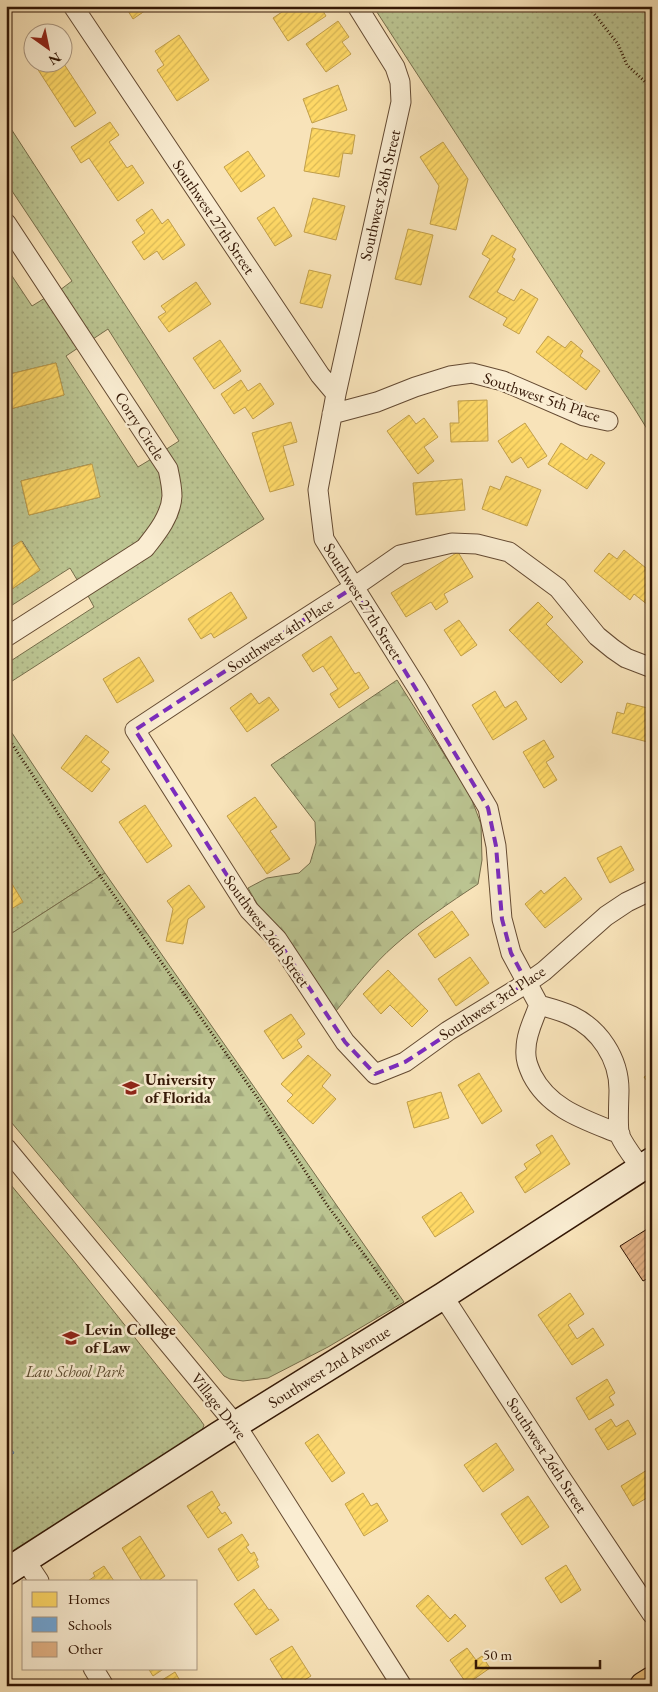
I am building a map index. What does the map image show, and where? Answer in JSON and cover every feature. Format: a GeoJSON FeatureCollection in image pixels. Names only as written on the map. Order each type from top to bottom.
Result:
{"type":"FeatureCollection","features":[{"type":"Feature","properties":{"kind":"main road","name":"Southwest 2nd Avenue"},"geometry":{"type":"LineString","coordinates":[[23,1571],[236,1425],[443,1296],[646,1165]]}},
{"type":"Feature","properties":{"kind":"main road"},"geometry":{"type":"LineString","coordinates":[[644,1686],[652,1681]]}},
{"type":"Feature","properties":{"kind":"street","name":"Southwest 27th Street"},"geometry":{"type":"LineString","coordinates":[[73,6],[229,241],[320,375],[336,394],[318,490],[324,539],[418,689],[488,808],[496,846],[502,919],[510,953],[539,1005]]}},
{"type":"Feature","properties":{"kind":"street","name":"Southwest 28th Street"},"geometry":{"type":"LineString","coordinates":[[336,394],[401,102],[400,82],[395,67],[357,6]]}},
{"type":"Feature","properties":{"kind":"street","name":"Corry Circle"},"geometry":{"type":"LineString","coordinates":[[6,223],[168,469],[172,495],[170,506],[164,519],[156,534],[145,548],[6,637]]}},
{"type":"Feature","properties":{"kind":"street","name":"Southwest 5th Place"},"geometry":{"type":"LineString","coordinates":[[332,414],[377,402],[450,376],[472,374],[504,380],[584,416],[608,421]]}},
{"type":"Feature","properties":{"kind":"street","name":"Southwest 4th Place"},"geometry":{"type":"LineString","coordinates":[[135,730],[400,555],[452,543],[477,544],[509,552],[558,588],[597,636],[613,649],[626,658],[652,668]]}},
{"type":"Feature","properties":{"kind":"street","name":"Southwest 26th Street"},"geometry":{"type":"LineString","coordinates":[[135,730],[249,910],[277,939],[345,1042],[376,1074]]}},
{"type":"Feature","properties":{"kind":"street","name":"Southwest 3rd Place"},"geometry":{"type":"LineString","coordinates":[[376,1074],[404,1062],[448,1031],[527,984],[606,916],[627,902],[652,890]]}},
{"type":"Feature","properties":{"kind":"street"},"geometry":{"type":"LineString","coordinates":[[620,1134],[619,1086],[616,1067],[607,1048],[592,1028],[571,1015],[539,1005],[529,1031],[526,1060],[540,1088],[548,1097],[564,1109],[620,1134],[646,1165]]}},
{"type":"Feature","properties":{"kind":"street","name":"Village Drive"},"geometry":{"type":"LineString","coordinates":[[6,1148],[236,1425],[402,1686]]}},
{"type":"Feature","properties":{"kind":"street","name":"Southwest 26th Street"},"geometry":{"type":"LineString","coordinates":[[443,1296],[559,1476],[652,1614]]}},
{"type":"Feature","properties":{"kind":"street"},"geometry":{"type":"LineString","coordinates":[[94,1670],[104,1686]]}},
{"type":"Feature","properties":{"kind":"path"},"geometry":{"type":"LineString","coordinates":[[523,6],[530,11],[537,12],[547,6]]}},
{"type":"Feature","properties":{"kind":"path"},"geometry":{"type":"LineString","coordinates":[[588,6],[618,44],[627,65],[652,88]]}},
{"type":"Feature","properties":{"kind":"path"},"geometry":{"type":"LineString","coordinates":[[6,735],[91,863],[257,1097],[327,1205],[400,1304]]}},
{"type":"Feature","properties":{"kind":"highlighted area"},"geometry":{"type":"Polygon","coordinates":[[[354,587],[488,808],[496,846],[502,919],[511,953],[527,983],[405,1062],[375,1074],[345,1042],[277,939],[249,910],[135,730],[354,587]]]}},
{"type":"Feature","properties":{"kind":"green space"},"geometry":{"type":"Polygon","coordinates":[[[373,6],[652,6],[652,437],[636,411],[373,6]]]}},
{"type":"Feature","properties":{"kind":"green space"},"geometry":{"type":"Polygon","coordinates":[[[6,121],[264,519],[6,685],[6,664],[94,607],[87,594],[161,538],[165,450],[179,441],[108,329],[93,339],[60,290],[72,281],[6,182],[6,121]]]}},
{"type":"Feature","properties":{"kind":"green space"},"geometry":{"type":"Polygon","coordinates":[[[6,267],[32,306],[45,298],[78,348],[66,356],[138,467],[153,458],[160,471],[164,496],[158,516],[140,542],[79,583],[70,568],[6,609],[6,593],[40,570],[22,541],[6,551],[6,410],[64,395],[56,363],[6,375],[6,267]],[[91,464],[21,481],[29,515],[100,497],[91,464]]]}},
{"type":"Feature","properties":{"kind":"green space"},"geometry":{"type":"Polygon","coordinates":[[[397,680],[470,795],[481,824],[482,860],[478,884],[435,913],[387,952],[371,968],[336,1011],[292,944],[259,907],[248,888],[267,878],[299,873],[310,863],[316,843],[315,822],[271,765],[397,680]]]}},
{"type":"Feature","properties":{"kind":"green space"},"geometry":{"type":"Polygon","coordinates":[[[6,724],[105,873],[6,937],[6,724]]]}},
{"type":"Feature","properties":{"kind":"green space","name":"University of Florida"},"geometry":{"type":"Polygon","coordinates":[[[105,873],[404,1302],[328,1347],[268,1378],[243,1381],[224,1376],[6,1116],[6,937],[105,873]]]}},
{"type":"Feature","properties":{"kind":"green space","name":"Law School Park"},"geometry":{"type":"Polygon","coordinates":[[[6,1179],[204,1425],[201,1433],[6,1561],[6,1179]]]}},
{"type":"Feature","properties":{"kind":"building: Homes"},"geometry":{"type":"Polygon","coordinates":[[[125,6],[152,6],[133,19],[125,6]]]}},
{"type":"Feature","properties":{"kind":"building: Homes"},"geometry":{"type":"Polygon","coordinates":[[[291,6],[320,6],[326,16],[288,41],[273,18],[291,6]]]}},
{"type":"Feature","properties":{"kind":"building: Homes"},"geometry":{"type":"Polygon","coordinates":[[[338,21],[349,37],[342,42],[351,54],[326,72],[306,44],[338,21]]]}},
{"type":"Feature","properties":{"kind":"building: Homes"},"geometry":{"type":"Polygon","coordinates":[[[179,35],[209,80],[177,101],[157,70],[164,65],[155,51],[179,35]]]}},
{"type":"Feature","properties":{"kind":"building: Homes"},"geometry":{"type":"Polygon","coordinates":[[[39,72],[69,72],[96,113],[75,127],[39,72]]]}},
{"type":"Feature","properties":{"kind":"building: Homes"},"geometry":{"type":"Polygon","coordinates":[[[338,85],[347,110],[312,123],[303,99],[338,85]]]}},
{"type":"Feature","properties":{"kind":"building: Homes"},"geometry":{"type":"Polygon","coordinates":[[[110,122],[119,135],[109,142],[127,168],[132,165],[144,183],[118,201],[89,158],[81,163],[71,147],[110,122]]]}},
{"type":"Feature","properties":{"kind":"building: Homes"},"geometry":{"type":"Polygon","coordinates":[[[312,128],[355,135],[352,154],[343,153],[339,177],[304,171],[312,128]]]}},
{"type":"Feature","properties":{"kind":"building: Homes"},"geometry":{"type":"Polygon","coordinates":[[[443,142],[468,179],[456,230],[430,224],[439,186],[420,157],[443,142]]]}},
{"type":"Feature","properties":{"kind":"building: Homes"},"geometry":{"type":"Polygon","coordinates":[[[248,151],[265,176],[241,192],[224,167],[248,151]]]}},
{"type":"Feature","properties":{"kind":"building: Homes"},"geometry":{"type":"Polygon","coordinates":[[[313,198],[345,206],[336,240],[304,232],[313,198]]]}},
{"type":"Feature","properties":{"kind":"building: Homes"},"geometry":{"type":"Polygon","coordinates":[[[274,207],[292,236],[275,246],[257,218],[274,207]]]}},
{"type":"Feature","properties":{"kind":"building: Homes"},"geometry":{"type":"Polygon","coordinates":[[[152,209],[162,224],[168,219],[185,245],[163,260],[157,251],[144,260],[132,242],[145,233],[136,220],[152,209]]]}},
{"type":"Feature","properties":{"kind":"building: Homes"},"geometry":{"type":"Polygon","coordinates":[[[408,229],[433,235],[421,285],[395,279],[408,229]]]}},
{"type":"Feature","properties":{"kind":"building: Homes"},"geometry":{"type":"Polygon","coordinates":[[[492,235],[516,249],[512,257],[515,259],[497,292],[514,301],[521,289],[538,299],[519,334],[503,325],[507,318],[469,297],[490,259],[482,254],[492,235]]]}},
{"type":"Feature","properties":{"kind":"building: Homes"},"geometry":{"type":"Polygon","coordinates":[[[309,270],[331,275],[322,308],[300,303],[309,270]]]}},
{"type":"Feature","properties":{"kind":"building: Homes"},"geometry":{"type":"Polygon","coordinates":[[[196,282],[211,304],[169,332],[158,317],[166,312],[161,306],[196,282]]]}},
{"type":"Feature","properties":{"kind":"building: Homes"},"geometry":{"type":"Polygon","coordinates":[[[548,336],[565,348],[571,341],[583,351],[580,356],[600,371],[586,390],[536,352],[548,336]]]}},
{"type":"Feature","properties":{"kind":"building: Homes"},"geometry":{"type":"Polygon","coordinates":[[[220,340],[241,371],[214,389],[193,358],[220,340]]]}},
{"type":"Feature","properties":{"kind":"building: Homes"},"geometry":{"type":"Polygon","coordinates":[[[56,363],[64,395],[6,410],[6,375],[56,363]]]}},
{"type":"Feature","properties":{"kind":"building: Homes"},"geometry":{"type":"Polygon","coordinates":[[[241,380],[248,391],[260,383],[274,404],[253,419],[245,407],[234,414],[221,394],[241,380]]]}},
{"type":"Feature","properties":{"kind":"building: Homes"},"geometry":{"type":"Polygon","coordinates":[[[487,400],[488,441],[451,442],[450,423],[459,423],[458,401],[487,400]]]}},
{"type":"Feature","properties":{"kind":"building: Homes"},"geometry":{"type":"Polygon","coordinates":[[[409,415],[416,424],[424,418],[438,437],[424,447],[434,461],[418,474],[387,431],[409,415]]]}},
{"type":"Feature","properties":{"kind":"building: Homes"},"geometry":{"type":"Polygon","coordinates":[[[291,422],[297,442],[283,446],[294,485],[270,492],[252,433],[291,422]]]}},
{"type":"Feature","properties":{"kind":"building: Homes"},"geometry":{"type":"Polygon","coordinates":[[[525,423],[547,456],[528,468],[521,457],[512,463],[498,441],[525,423]]]}},
{"type":"Feature","properties":{"kind":"building: Homes"},"geometry":{"type":"Polygon","coordinates":[[[561,443],[587,460],[591,454],[605,463],[587,489],[548,464],[561,443]]]}},
{"type":"Feature","properties":{"kind":"building: Homes"},"geometry":{"type":"Polygon","coordinates":[[[92,464],[100,497],[29,515],[21,481],[92,464]]]}},
{"type":"Feature","properties":{"kind":"building: Homes"},"geometry":{"type":"Polygon","coordinates":[[[506,476],[541,490],[527,526],[482,509],[490,486],[500,490],[506,476]]]}},
{"type":"Feature","properties":{"kind":"building: Homes"},"geometry":{"type":"Polygon","coordinates":[[[462,479],[465,510],[416,515],[413,483],[462,479]]]}},
{"type":"Feature","properties":{"kind":"building: Homes"},"geometry":{"type":"Polygon","coordinates":[[[21,541],[40,570],[6,593],[6,551],[21,541]]]}},
{"type":"Feature","properties":{"kind":"building: Homes"},"geometry":{"type":"Polygon","coordinates":[[[624,550],[652,573],[652,601],[648,605],[634,594],[630,600],[594,571],[609,553],[617,559],[624,550]]]}},
{"type":"Feature","properties":{"kind":"building: Homes"},"geometry":{"type":"Polygon","coordinates":[[[458,552],[473,577],[444,594],[448,602],[436,610],[431,602],[406,617],[391,593],[458,552]]]}},
{"type":"Feature","properties":{"kind":"building: Homes"},"geometry":{"type":"Polygon","coordinates":[[[231,592],[247,618],[214,638],[211,633],[201,639],[188,619],[231,592]]]}},
{"type":"Feature","properties":{"kind":"building: Homes"},"geometry":{"type":"Polygon","coordinates":[[[538,602],[553,617],[546,624],[583,662],[561,683],[509,630],[538,602]]]}},
{"type":"Feature","properties":{"kind":"building: Homes"},"geometry":{"type":"Polygon","coordinates":[[[459,620],[477,645],[461,656],[444,630],[459,620]]]}},
{"type":"Feature","properties":{"kind":"building: Homes"},"geometry":{"type":"Polygon","coordinates":[[[331,636],[355,674],[359,672],[369,688],[339,708],[330,694],[338,689],[323,666],[313,672],[302,655],[331,636]]]}},
{"type":"Feature","properties":{"kind":"building: Homes"},"geometry":{"type":"Polygon","coordinates":[[[139,657],[154,681],[117,703],[103,679],[139,657]]]}},
{"type":"Feature","properties":{"kind":"building: Homes"},"geometry":{"type":"Polygon","coordinates":[[[495,691],[505,708],[516,701],[527,719],[493,740],[472,705],[495,691]]]}},
{"type":"Feature","properties":{"kind":"building: Homes"},"geometry":{"type":"Polygon","coordinates":[[[251,693],[259,704],[269,697],[279,710],[247,732],[230,708],[251,693]]]}},
{"type":"Feature","properties":{"kind":"building: Homes"},"geometry":{"type":"Polygon","coordinates":[[[627,703],[652,709],[652,743],[612,733],[617,712],[624,714],[627,703]]]}},
{"type":"Feature","properties":{"kind":"building: Homes"},"geometry":{"type":"Polygon","coordinates":[[[86,735],[109,752],[101,762],[110,769],[92,792],[61,768],[86,735]]]}},
{"type":"Feature","properties":{"kind":"building: Homes"},"geometry":{"type":"Polygon","coordinates":[[[544,740],[554,757],[546,762],[557,780],[544,788],[523,752],[544,740]]]}},
{"type":"Feature","properties":{"kind":"building: Homes"},"geometry":{"type":"Polygon","coordinates":[[[255,797],[277,827],[270,831],[290,859],[267,874],[227,816],[255,797]]]}},
{"type":"Feature","properties":{"kind":"building: Homes"},"geometry":{"type":"Polygon","coordinates":[[[145,805],[172,846],[147,863],[119,822],[145,805]]]}},
{"type":"Feature","properties":{"kind":"building: Homes"},"geometry":{"type":"Polygon","coordinates":[[[621,846],[634,870],[610,883],[597,858],[621,846]]]}},
{"type":"Feature","properties":{"kind":"building: Homes"},"geometry":{"type":"Polygon","coordinates":[[[6,874],[23,902],[6,912],[6,874]]]}},
{"type":"Feature","properties":{"kind":"building: Homes"},"geometry":{"type":"Polygon","coordinates":[[[565,877],[582,899],[545,928],[525,904],[541,890],[544,894],[565,877]]]}},
{"type":"Feature","properties":{"kind":"building: Homes"},"geometry":{"type":"Polygon","coordinates":[[[189,885],[205,907],[188,919],[183,944],[166,941],[173,909],[167,901],[189,885]]]}},
{"type":"Feature","properties":{"kind":"building: Homes"},"geometry":{"type":"Polygon","coordinates":[[[452,911],[469,935],[435,958],[418,934],[452,911]]]}},
{"type":"Feature","properties":{"kind":"building: Homes"},"geometry":{"type":"Polygon","coordinates":[[[470,957],[489,983],[456,1006],[438,979],[470,957]]]}},
{"type":"Feature","properties":{"kind":"building: Homes"},"geometry":{"type":"Polygon","coordinates":[[[388,970],[428,1011],[412,1027],[390,1005],[381,1014],[363,994],[388,970]]]}},
{"type":"Feature","properties":{"kind":"building: Homes"},"geometry":{"type":"Polygon","coordinates":[[[291,1014],[305,1034],[297,1040],[302,1047],[283,1059],[264,1031],[291,1014]]]}},
{"type":"Feature","properties":{"kind":"building: Homes"},"geometry":{"type":"Polygon","coordinates":[[[308,1055],[331,1075],[322,1086],[336,1099],[313,1124],[287,1101],[293,1095],[281,1084],[308,1055]]]}},
{"type":"Feature","properties":{"kind":"building: Homes"},"geometry":{"type":"Polygon","coordinates":[[[652,1072],[652,1088],[644,1077],[652,1072]]]}},
{"type":"Feature","properties":{"kind":"building: Homes"},"geometry":{"type":"Polygon","coordinates":[[[479,1073],[502,1111],[482,1124],[458,1085],[479,1073]]]}},
{"type":"Feature","properties":{"kind":"building: Homes"},"geometry":{"type":"Polygon","coordinates":[[[441,1092],[449,1118],[414,1128],[407,1102],[441,1092]]]}},
{"type":"Feature","properties":{"kind":"building: Homes"},"geometry":{"type":"Polygon","coordinates":[[[552,1135],[570,1164],[525,1193],[515,1177],[527,1169],[524,1164],[541,1153],[536,1145],[552,1135]]]}},
{"type":"Feature","properties":{"kind":"building: Homes"},"geometry":{"type":"Polygon","coordinates":[[[461,1192],[474,1212],[435,1237],[422,1217],[461,1192]]]}},
{"type":"Feature","properties":{"kind":"building: Homes"},"geometry":{"type":"Polygon","coordinates":[[[570,1293],[584,1314],[568,1325],[577,1339],[593,1328],[604,1345],[572,1365],[538,1315],[570,1293]]]}},
{"type":"Feature","properties":{"kind":"building: Homes"},"geometry":{"type":"Polygon","coordinates":[[[607,1379],[615,1393],[609,1397],[614,1405],[589,1420],[576,1398],[607,1379]]]}},
{"type":"Feature","properties":{"kind":"building: Homes"},"geometry":{"type":"Polygon","coordinates":[[[611,1419],[616,1427],[628,1420],[636,1434],[608,1450],[595,1429],[611,1419]]]}},
{"type":"Feature","properties":{"kind":"building: Homes"},"geometry":{"type":"Polygon","coordinates":[[[318,1434],[345,1473],[332,1482],[305,1443],[318,1434]]]}},
{"type":"Feature","properties":{"kind":"building: Homes"},"geometry":{"type":"Polygon","coordinates":[[[496,1443],[514,1470],[483,1492],[464,1465],[496,1443]]]}},
{"type":"Feature","properties":{"kind":"building: Homes"},"geometry":{"type":"Polygon","coordinates":[[[652,1467],[652,1495],[633,1506],[621,1486],[652,1467]]]}},
{"type":"Feature","properties":{"kind":"building: Homes"},"geometry":{"type":"Polygon","coordinates":[[[212,1491],[220,1505],[217,1507],[222,1514],[225,1512],[232,1523],[208,1538],[187,1506],[212,1491]]]}},
{"type":"Feature","properties":{"kind":"building: Homes"},"geometry":{"type":"Polygon","coordinates":[[[363,1493],[371,1506],[377,1503],[388,1521],[364,1536],[345,1504],[363,1493]]]}},
{"type":"Feature","properties":{"kind":"building: Homes"},"geometry":{"type":"Polygon","coordinates":[[[528,1496],[549,1527],[522,1545],[501,1514],[528,1496]]]}},
{"type":"Feature","properties":{"kind":"building: Homes"},"geometry":{"type":"Polygon","coordinates":[[[242,1534],[249,1545],[246,1547],[251,1554],[254,1552],[259,1567],[238,1581],[218,1549],[242,1534]]]}},
{"type":"Feature","properties":{"kind":"building: Homes"},"geometry":{"type":"Polygon","coordinates":[[[140,1536],[165,1576],[159,1580],[141,1580],[122,1548],[140,1536]]]}},
{"type":"Feature","properties":{"kind":"building: Homes"},"geometry":{"type":"Polygon","coordinates":[[[566,1565],[581,1590],[561,1603],[545,1578],[566,1565]]]}},
{"type":"Feature","properties":{"kind":"building: Homes"},"geometry":{"type":"Polygon","coordinates":[[[104,1566],[113,1580],[89,1580],[95,1576],[93,1573],[104,1566]]]}},
{"type":"Feature","properties":{"kind":"building: Homes"},"geometry":{"type":"Polygon","coordinates":[[[254,1589],[269,1610],[271,1609],[279,1620],[256,1635],[234,1604],[254,1589]]]}},
{"type":"Feature","properties":{"kind":"building: Homes"},"geometry":{"type":"Polygon","coordinates":[[[428,1595],[450,1619],[455,1614],[466,1626],[448,1642],[416,1606],[428,1595]]]}},
{"type":"Feature","properties":{"kind":"building: Homes"},"geometry":{"type":"Polygon","coordinates":[[[292,1646],[311,1676],[295,1686],[287,1686],[270,1659],[292,1646]]]}},
{"type":"Feature","properties":{"kind":"building: Homes"},"geometry":{"type":"Polygon","coordinates":[[[467,1648],[476,1660],[482,1656],[490,1668],[467,1684],[450,1660],[467,1648]]]}},
{"type":"Feature","properties":{"kind":"building: Homes"},"geometry":{"type":"Polygon","coordinates":[[[149,1670],[162,1670],[153,1676],[149,1670]]]}},
{"type":"Feature","properties":{"kind":"building: Homes"},"geometry":{"type":"Polygon","coordinates":[[[175,1672],[183,1686],[154,1685],[175,1672]]]}},
{"type":"Feature","properties":{"kind":"building: Schools"},"geometry":{"type":"Polygon","coordinates":[[[6,1441],[14,1453],[6,1458],[6,1441]]]}},
{"type":"Feature","properties":{"kind":"building: Other"},"geometry":{"type":"Polygon","coordinates":[[[652,1226],[652,1276],[643,1281],[620,1246],[652,1226]]]}},
{"type":"Feature","properties":{"kind":"place","name":"University of Florida"},"geometry":{"type":"Point","coordinates":[131,1088]}},
{"type":"Feature","properties":{"kind":"place","name":"Levin College of Law"},"geometry":{"type":"Point","coordinates":[71,1338]}}]}
